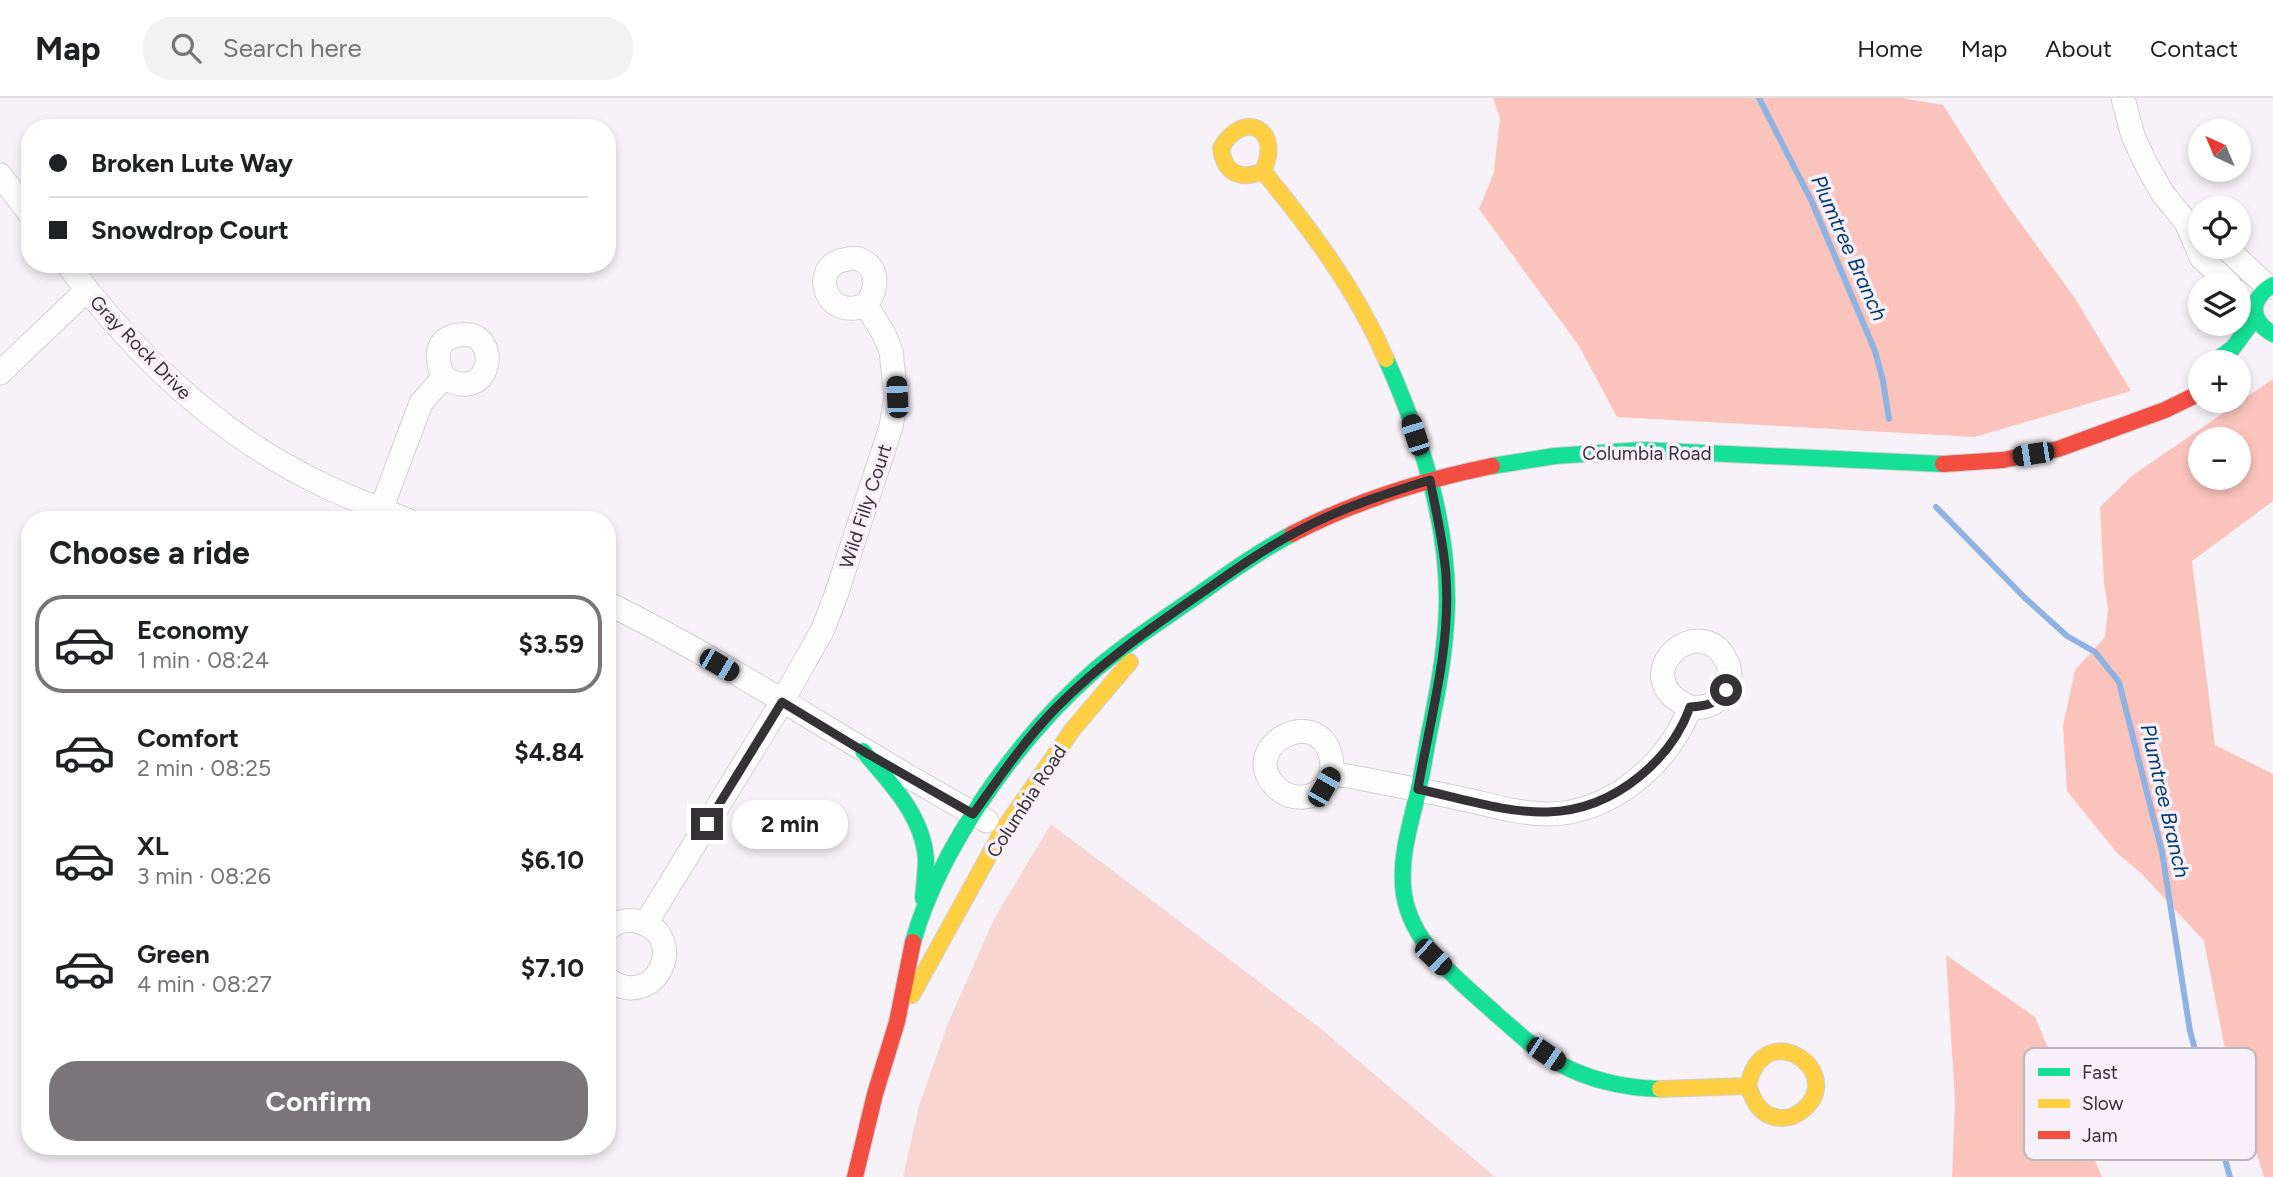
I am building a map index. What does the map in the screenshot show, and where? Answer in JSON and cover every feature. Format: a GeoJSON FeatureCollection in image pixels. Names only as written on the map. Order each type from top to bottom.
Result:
{"type":"FeatureCollection","features":[{"type":"Feature","properties":{"kind":"street"},"geometry":{"type":"LineString","coordinates":[[2123,98],[2133,136],[2147,166],[2163,194],[2188,221]]}},
{"type":"Feature","properties":{"kind":"street"},"geometry":{"type":"LineString","coordinates":[[1263,171],[1313,233],[1361,310],[1402,396],[1430,480],[1446,576],[1444,650],[1418,789],[1403,845],[1402,877],[1406,905],[1423,941],[1433,957],[1455,978],[1529,1042],[1558,1062],[1590,1076],[1625,1086],[1668,1089],[1748,1086]]}},
{"type":"Feature","properties":{"kind":"street"},"geometry":{"type":"LineString","coordinates":[[0,175],[21,202]]}},
{"type":"Feature","properties":{"kind":"street"},"geometry":{"type":"LineString","coordinates":[[2203,259],[2218,273]]}},
{"type":"Feature","properties":{"kind":"street"},"geometry":{"type":"LineString","coordinates":[[2239,259],[2271,286],[2261,292],[2251,304]]}},
{"type":"Feature","properties":{"kind":"street","name":"Gray Rock Drive"},"geometry":{"type":"LineString","coordinates":[[74,273],[118,329],[165,377],[201,408],[275,459],[371,511]]}},
{"type":"Feature","properties":{"kind":"street"},"geometry":{"type":"LineString","coordinates":[[0,373],[86,290]]}},
{"type":"Feature","properties":{"kind":"street","name":"Wild Filly Court"},"geometry":{"type":"LineString","coordinates":[[646,923],[782,702],[827,618],[891,427],[897,397],[891,351],[866,305]]}},
{"type":"Feature","properties":{"kind":"street"},"geometry":{"type":"LineString","coordinates":[[2251,309],[2269,337]]}},
{"type":"Feature","properties":{"kind":"street"},"geometry":{"type":"LineString","coordinates":[[380,511],[421,403],[444,377]]}},
{"type":"Feature","properties":{"kind":"street","name":"Columbia Road"},"geometry":{"type":"LineString","coordinates":[[855,1177],[865,1130],[898,1018],[906,972],[921,918],[973,814],[1015,755],[1093,672],[1184,605],[1299,530],[1349,508],[1430,480],[1493,466],[1572,454],[1643,450],[1928,463],[1987,462],[2085,441],[2138,420],[2188,390]]}},
{"type":"Feature","properties":{"kind":"street","name":"Columbia Road"},"geometry":{"type":"LineString","coordinates":[[898,1018],[1003,830],[1073,729],[1142,648],[1184,605]]}},
{"type":"Feature","properties":{"kind":"street"},"geometry":{"type":"LineString","coordinates":[[616,608],[1003,830]]}},
{"type":"Feature","properties":{"kind":"street"},"geometry":{"type":"LineString","coordinates":[[1332,773],[1517,811],[1549,814],[1576,810],[1602,801],[1626,788],[1647,770],[1682,728],[1690,707]]}},
{"type":"Feature","properties":{"kind":"street"},"geometry":{"type":"LineString","coordinates":[[863,751],[904,800],[920,832],[925,853],[921,918]]}},
{"type":"Feature","properties":{"kind":"street"},"geometry":{"type":"LineString","coordinates":[[616,924],[632,920],[646,923],[660,935],[665,949],[659,974],[651,982],[638,988],[616,985]]}},
{"type":"Feature","properties":{"kind":"street"},"geometry":{"type":"LineString","coordinates":[[1783,1051],[1796,1054],[1808,1062],[1816,1087],[1812,1100],[1802,1113],[1791,1118],[1775,1119],[1761,1112],[1752,1101],[1748,1086],[1749,1074],[1755,1063],[1769,1053],[1783,1051]]}},
{"type":"Feature","properties":{"kind":"shaded area"},"geometry":{"type":"Polygon","coordinates":[[[1493,98],[1902,98],[1943,105],[2001,196],[2076,300],[2131,391],[1975,437],[1617,417],[1579,346],[1479,209],[1494,172],[1500,118],[1493,98]]]}},
{"type":"Feature","properties":{"kind":"shaded area"},"geometry":{"type":"Polygon","coordinates":[[[2273,379],[2273,501],[2192,561],[2215,745],[2273,774],[2273,1177],[2264,1177],[2256,1151],[2256,1048],[2225,1048],[2204,941],[2141,873],[2117,853],[2067,791],[2063,726],[2075,670],[2105,637],[2108,609],[2100,507],[2133,475],[2188,437],[2188,490],[2251,490],[2251,427],[2203,427],[2223,413],[2251,413],[2251,394],[2273,379]]]}},
{"type":"Feature","properties":{"kind":"shaded area"},"geometry":{"type":"Polygon","coordinates":[[[1051,824],[1320,1028],[1495,1177],[903,1177],[919,1106],[947,1026],[993,921],[1051,824]]]}},
{"type":"Feature","properties":{"kind":"shaded area"},"geometry":{"type":"Polygon","coordinates":[[[1946,955],[2035,1017],[2048,1048],[2024,1048],[2024,1160],[2095,1160],[2102,1177],[1952,1177],[1955,1101],[1946,955]]]}},
{"type":"Feature","properties":{"kind":"waterway","name":"Plumtree Branch"},"geometry":{"type":"LineString","coordinates":[[1759,98],[1812,202],[1875,351],[1889,419]]}},
{"type":"Feature","properties":{"kind":"waterway","name":"Plumtree Branch"},"geometry":{"type":"LineString","coordinates":[[1936,507],[2024,597],[2067,636],[2095,652],[2119,682],[2162,852],[2195,1048]]}},
{"type":"Feature","properties":{"kind":"waterway","name":"Plumtree Branch"},"geometry":{"type":"LineString","coordinates":[[2225,1160],[2230,1177]]}},
{"type":"Feature","properties":{"kind":"traffic: fast"},"geometry":{"type":"LineString","coordinates":[[2273,285],[2260,297],[2255,310],[2260,322],[2273,334]]}},
{"type":"Feature","properties":{"kind":"traffic: fast"},"geometry":{"type":"LineString","coordinates":[[2230,350],[2255,318]]}},
{"type":"Feature","properties":{"kind":"traffic: fast"},"geometry":{"type":"LineString","coordinates":[[1386,359],[1410,417],[1430,478],[1443,541],[1446,572],[1447,604],[1441,669],[1404,857],[1404,895],[1409,914],[1417,931],[1440,962],[1541,1052],[1570,1069],[1595,1078],[1621,1085],[1660,1089]]}},
{"type":"Feature","properties":{"kind":"traffic: fast"},"geometry":{"type":"LineString","coordinates":[[1492,466],[1555,456],[1642,450],[1943,464]]}},
{"type":"Feature","properties":{"kind":"traffic: fast"},"geometry":{"type":"LineString","coordinates":[[913,942],[925,905],[963,831],[986,794],[1039,727],[1095,670],[1119,651],[1242,564],[1292,534]]}},
{"type":"Feature","properties":{"kind":"traffic: fast"},"geometry":{"type":"LineString","coordinates":[[863,751],[903,800],[919,828],[926,859],[923,898]]}},
{"type":"Feature","properties":{"kind":"traffic: slow"},"geometry":{"type":"LineString","coordinates":[[1263,171],[1268,157],[1265,135],[1250,127],[1240,129],[1230,136],[1221,148],[1226,164],[1234,173],[1240,175],[1263,171],[1347,284],[1386,359]]}},
{"type":"Feature","properties":{"kind":"traffic: slow"},"geometry":{"type":"LineString","coordinates":[[912,995],[1003,830],[1073,729],[1130,662]]}},
{"type":"Feature","properties":{"kind":"traffic: slow"},"geometry":{"type":"LineString","coordinates":[[1660,1089],[1748,1086],[1762,1110],[1773,1117],[1786,1118],[1804,1109],[1815,1094],[1816,1079],[1809,1066],[1798,1056],[1784,1052],[1769,1054],[1756,1065],[1748,1086]]}},
{"type":"Feature","properties":{"kind":"traffic: jam"},"geometry":{"type":"LineString","coordinates":[[1943,464],[2003,460],[2058,449],[2165,410],[2188,399]]}},
{"type":"Feature","properties":{"kind":"traffic: jam"},"geometry":{"type":"LineString","coordinates":[[1292,534],[1340,511],[1390,493],[1492,466]]}},
{"type":"Feature","properties":{"kind":"traffic: jam"},"geometry":{"type":"LineString","coordinates":[[855,1177],[875,1094],[897,1022],[913,942]]}},
{"type":"Feature","properties":{"kind":"route"},"geometry":{"type":"LineString","coordinates":[[707,824],[782,702],[973,814],[1015,755],[1053,711],[1093,672],[1134,640],[1254,557],[1299,530],[1349,508],[1430,480],[1446,576],[1446,613],[1444,650],[1418,789],[1517,811],[1549,814],[1576,810],[1602,801],[1626,788],[1666,749],[1682,728],[1690,707],[1707,706],[1719,699],[1726,690]]}}]}
